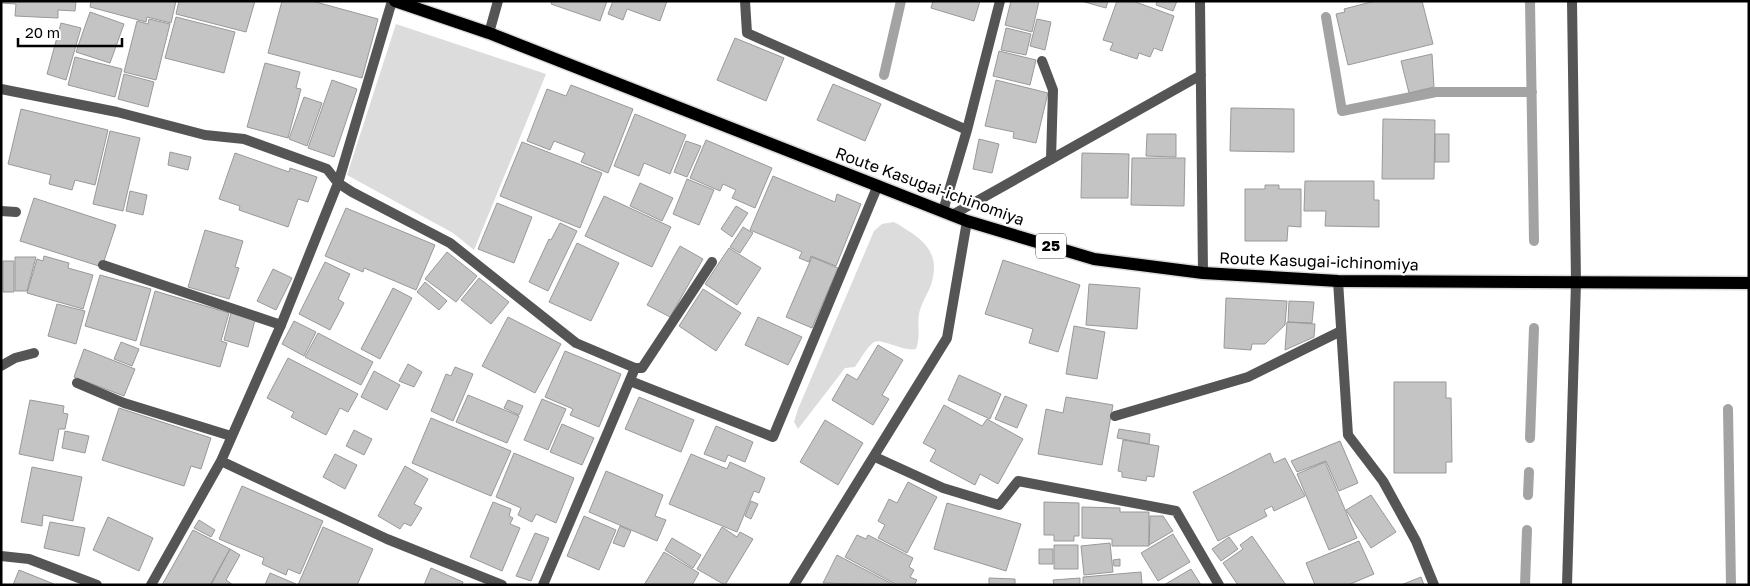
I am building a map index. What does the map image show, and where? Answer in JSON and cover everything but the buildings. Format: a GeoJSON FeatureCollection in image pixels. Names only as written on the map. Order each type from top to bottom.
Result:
{"type":"FeatureCollection","features":[{"type":"Feature","properties":{"kind":"main road","name":"Route Kasugai-ichinomiya"},"geometry":{"type":"LineString","coordinates":[[395,1],[489,34],[947,213],[1094,259],[1203,273],[1338,281],[1749,283]]}},
{"type":"Feature","properties":{"kind":"street"},"geometry":{"type":"LineString","coordinates":[[151,585],[221,461],[281,325],[338,182],[395,1]]}},
{"type":"Feature","properties":{"kind":"street"},"geometry":{"type":"LineString","coordinates":[[489,34],[498,1]]}},
{"type":"Feature","properties":{"kind":"street"},"geometry":{"type":"LineString","coordinates":[[745,1],[747,33],[967,130]]}},
{"type":"Feature","properties":{"kind":"street"},"geometry":{"type":"LineString","coordinates":[[947,213],[1000,1]]}},
{"type":"Feature","properties":{"kind":"street"},"geometry":{"type":"LineString","coordinates":[[1200,1],[1203,273]]}},
{"type":"Feature","properties":{"kind":"street"},"geometry":{"type":"LineString","coordinates":[[1567,585],[1576,282],[1572,1]]}},
{"type":"Feature","properties":{"kind":"street"},"geometry":{"type":"LineString","coordinates":[[1042,60],[1053,90],[1051,159]]}},
{"type":"Feature","properties":{"kind":"street"},"geometry":{"type":"LineString","coordinates":[[947,213],[1051,159],[1201,75]]}},
{"type":"Feature","properties":{"kind":"street"},"geometry":{"type":"LineString","coordinates":[[1,89],[117,112],[205,135],[244,139],[327,169],[338,182],[352,192],[450,243],[576,343],[635,368],[642,368],[712,262]]}},
{"type":"Feature","properties":{"kind":"street"},"geometry":{"type":"LineString","coordinates":[[630,381],[773,437],[878,185]]}},
{"type":"Feature","properties":{"kind":"street"},"geometry":{"type":"LineString","coordinates":[[1,211],[16,212]]}},
{"type":"Feature","properties":{"kind":"street"},"geometry":{"type":"LineString","coordinates":[[794,585],[947,338],[967,220]]}},
{"type":"Feature","properties":{"kind":"street"},"geometry":{"type":"LineString","coordinates":[[103,265],[281,325]]}},
{"type":"Feature","properties":{"kind":"street"},"geometry":{"type":"LineString","coordinates":[[1338,281],[1348,435],[1383,481],[1416,541],[1434,585]]}},
{"type":"Feature","properties":{"kind":"street"},"geometry":{"type":"LineString","coordinates":[[1115,416],[1248,377],[1341,331]]}},
{"type":"Feature","properties":{"kind":"street"},"geometry":{"type":"LineString","coordinates":[[1,366],[15,358],[34,353]]}},
{"type":"Feature","properties":{"kind":"street"},"geometry":{"type":"LineString","coordinates":[[543,585],[635,368]]}},
{"type":"Feature","properties":{"kind":"street"},"geometry":{"type":"LineString","coordinates":[[77,384],[124,403],[231,436]]}},
{"type":"Feature","properties":{"kind":"street"},"geometry":{"type":"LineString","coordinates":[[875,456],[943,488],[999,505],[1018,481],[1176,511],[1219,585]]}},
{"type":"Feature","properties":{"kind":"street"},"geometry":{"type":"LineString","coordinates":[[221,461],[387,539],[502,585]]}},
{"type":"Feature","properties":{"kind":"street"},"geometry":{"type":"LineString","coordinates":[[1,556],[29,559],[97,585]]}},
{"type":"Feature","properties":{"kind":"shaded area"},"geometry":{"type":"Polygon","coordinates":[[[396,24],[546,74],[474,250],[453,233],[347,175],[396,24]]]}},
{"type":"Feature","properties":{"kind":"shaded area"},"geometry":{"type":"Polygon","coordinates":[[[894,222],[927,246],[934,263],[931,285],[919,314],[916,349],[905,349],[877,341],[871,344],[855,367],[845,368],[798,429],[794,422],[798,409],[874,231],[882,224],[894,222]]]}},
{"type":"Feature","properties":{"kind":"waterway"},"geometry":{"type":"LineString","coordinates":[[884,75],[901,1]]}},
{"type":"Feature","properties":{"kind":"waterway"},"geometry":{"type":"LineString","coordinates":[[1530,1],[1534,241]]}},
{"type":"Feature","properties":{"kind":"waterway"},"geometry":{"type":"LineString","coordinates":[[1326,17],[1342,111],[1436,92],[1532,92]]}},
{"type":"Feature","properties":{"kind":"waterway"},"geometry":{"type":"LineString","coordinates":[[1530,438],[1534,328]]}},
{"type":"Feature","properties":{"kind":"waterway"},"geometry":{"type":"LineString","coordinates":[[1728,409],[1731,585]]}},
{"type":"Feature","properties":{"kind":"waterway"},"geometry":{"type":"LineString","coordinates":[[1528,495],[1529,472]]}},
{"type":"Feature","properties":{"kind":"waterway"},"geometry":{"type":"LineString","coordinates":[[1525,585],[1527,530]]}}]}
